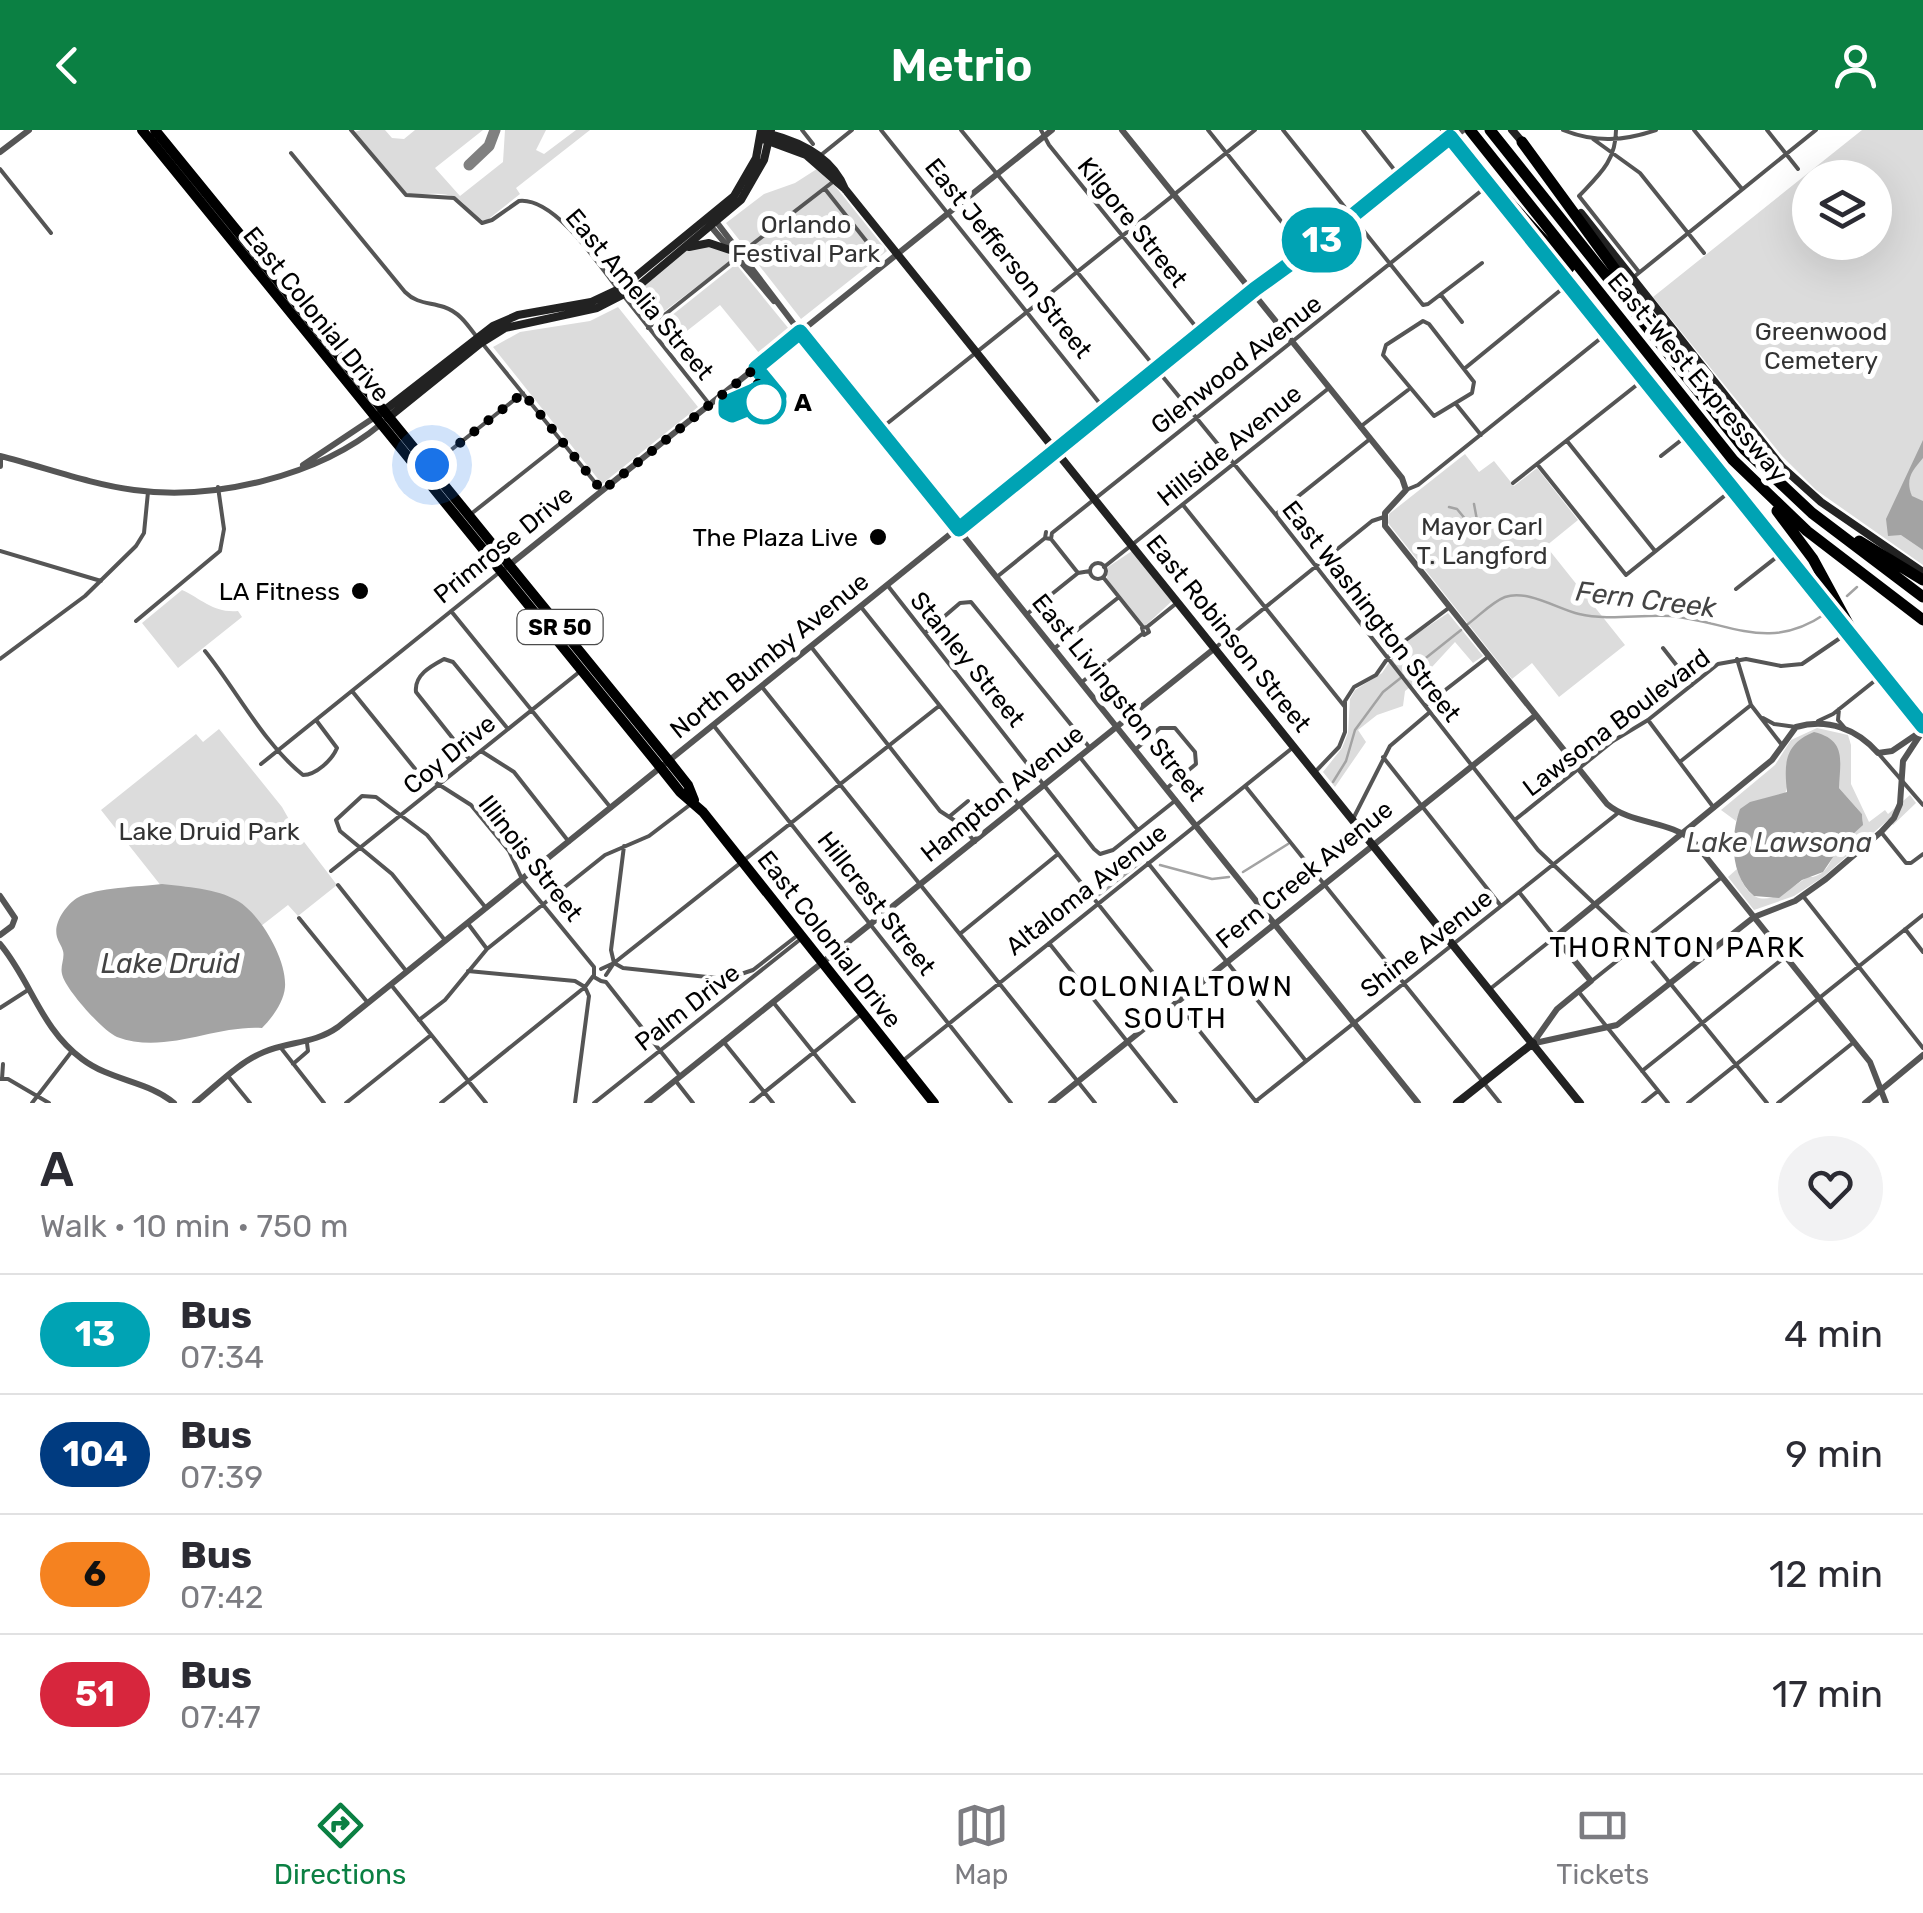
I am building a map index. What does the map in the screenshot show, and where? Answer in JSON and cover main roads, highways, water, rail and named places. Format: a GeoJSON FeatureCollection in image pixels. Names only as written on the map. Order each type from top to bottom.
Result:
{"type":"FeatureCollection","features":[{"type":"Feature","properties":{"kind":"highway","name":"East Colonial Drive"},"geometry":{"type":"LineString","coordinates":[[142,130],[220,218],[665,765],[688,785],[694,801],[928,1099]]}},
{"type":"Feature","properties":{"kind":"highway","name":"East Colonial Drive"},"geometry":{"type":"LineString","coordinates":[[155,130],[262,279],[295,309],[328,350],[335,352],[382,418]]}},
{"type":"Feature","properties":{"kind":"highway","name":"East-West Expressway"},"geometry":{"type":"LineString","coordinates":[[1490,130],[1746,450],[1812,513],[1923,597]]}},
{"type":"Feature","properties":{"kind":"highway","name":"East-West Expressway"},"geometry":{"type":"LineString","coordinates":[[1470,133],[1717,442],[1759,488],[1807,532],[1923,620]]}},
{"type":"Feature","properties":{"kind":"highway"},"geometry":{"type":"LineString","coordinates":[[1522,142],[1746,450]]}},
{"type":"Feature","properties":{"kind":"highway"},"geometry":{"type":"LineString","coordinates":[[1488,186],[1498,190],[1611,318],[1627,330]]}},
{"type":"Feature","properties":{"kind":"highway"},"geometry":{"type":"LineString","coordinates":[[1759,488],[1813,560],[1864,653]]}},
{"type":"Feature","properties":{"kind":"highway"},"geometry":{"type":"LineString","coordinates":[[1812,513],[1923,580]]}},
{"type":"Feature","properties":{"kind":"main road"},"geometry":{"type":"LineString","coordinates":[[1512,130],[1635,275],[1792,477],[1821,502],[1923,572]]}},
{"type":"Feature","properties":{"kind":"main road"},"geometry":{"type":"LineString","coordinates":[[1449,132],[1488,186],[1923,729]]}},
{"type":"Feature","properties":{"kind":"main road"},"geometry":{"type":"LineString","coordinates":[[382,418],[492,326],[518,315],[577,306],[621,293],[685,248],[750,188],[764,160],[765,134]]}},
{"type":"Feature","properties":{"kind":"main road","name":"East Robinson Street"},"geometry":{"type":"LineString","coordinates":[[765,134],[809,143],[840,177],[1580,1103]]}},
{"type":"Feature","properties":{"kind":"main road","name":"East Robinson Street"},"geometry":{"type":"LineString","coordinates":[[765,134],[806,155],[845,188]]}},
{"type":"Feature","properties":{"kind":"main road"},"geometry":{"type":"LineString","coordinates":[[621,293],[712,222]]}},
{"type":"Feature","properties":{"kind":"main road"},"geometry":{"type":"LineString","coordinates":[[685,248],[709,243],[739,252]]}},
{"type":"Feature","properties":{"kind":"main road"},"geometry":{"type":"LineString","coordinates":[[1457,1103],[1534,1043]]}},
{"type":"Feature","properties":{"kind":"water"},"geometry":{"type":"Polygon","coordinates":[[[1923,440],[1923,458],[1909,485],[1912,496],[1923,501],[1923,550],[1901,535],[1888,536],[1886,519],[1923,440]]]}},
{"type":"Feature","properties":{"kind":"water","name":"Lake Lawsona"},"geometry":{"type":"Polygon","coordinates":[[[1814,732],[1837,746],[1839,788],[1862,814],[1863,825],[1842,844],[1823,872],[1802,880],[1779,898],[1754,896],[1740,878],[1734,856],[1740,809],[1750,802],[1787,792],[1791,749],[1814,732]]]}},
{"type":"Feature","properties":{"kind":"water","name":"Lake Druid"},"geometry":{"type":"Polygon","coordinates":[[[162,884],[220,893],[238,901],[264,927],[282,964],[285,987],[277,1009],[262,1028],[135,1042],[117,1037],[103,1027],[70,989],[62,974],[63,954],[56,932],[69,905],[95,892],[162,884]]]}},
{"type":"Feature","properties":{"kind":"waterway"},"geometry":{"type":"LineString","coordinates":[[1474,504],[1477,520]]}},
{"type":"Feature","properties":{"kind":"waterway"},"geometry":{"type":"LineString","coordinates":[[1449,507],[1457,509],[1471,526],[1486,519],[1488,523]]}},
{"type":"Feature","properties":{"kind":"waterway","name":"Fern Creek"},"geometry":{"type":"LineString","coordinates":[[1847,596],[1857,587]]}},
{"type":"Feature","properties":{"kind":"waterway","name":"Fern Creek"},"geometry":{"type":"LineString","coordinates":[[1468,624],[1495,602],[1514,595],[1590,616],[1671,616],[1749,632],[1785,632],[1825,614]]}},
{"type":"Feature","properties":{"kind":"waterway","name":"Fern Creek"},"geometry":{"type":"LineString","coordinates":[[1333,782],[1346,761],[1355,730],[1383,692],[1461,630]]}},
{"type":"Feature","properties":{"kind":"waterway","name":"Fern Creek"},"geometry":{"type":"LineString","coordinates":[[1243,872],[1288,844]]}},
{"type":"Feature","properties":{"kind":"waterway","name":"Fern Creek"},"geometry":{"type":"LineString","coordinates":[[1099,895],[1140,863]]}},
{"type":"Feature","properties":{"kind":"waterway","name":"Fern Creek"},"geometry":{"type":"LineString","coordinates":[[1160,865],[1212,879],[1229,877]]}},
{"type":"Feature","properties":{"kind":"place","name":"A"},"geometry":{"type":"Point","coordinates":[764,402]}},
{"type":"Feature","properties":{"kind":"place","name":"The Plaza Live"},"geometry":{"type":"Point","coordinates":[878,537]}},
{"type":"Feature","properties":{"kind":"place","name":"LA Fitness"},"geometry":{"type":"Point","coordinates":[360,591]}},
{"type":"Feature","properties":{"kind":"district","name":"THORNTON PARK"},"geometry":{"type":"Point","coordinates":[1678,947]}},
{"type":"Feature","properties":{"kind":"district","name":"COLONIALTOWN SOUTH"},"geometry":{"type":"Point","coordinates":[1176,1002]}},
{"type":"Feature","properties":{"kind":"park label","name":"Orlando Festival Park"},"geometry":{"type":"Point","coordinates":[806,238]}},
{"type":"Feature","properties":{"kind":"park label","name":"Greenwood Cemetery"},"geometry":{"type":"Point","coordinates":[1821,346]}},
{"type":"Feature","properties":{"kind":"park label","name":"Mayor Carl T. Langford"},"geometry":{"type":"Point","coordinates":[1482,540]}},
{"type":"Feature","properties":{"kind":"park label","name":"Lake Druid Park"},"geometry":{"type":"Point","coordinates":[209,831]}}]}
